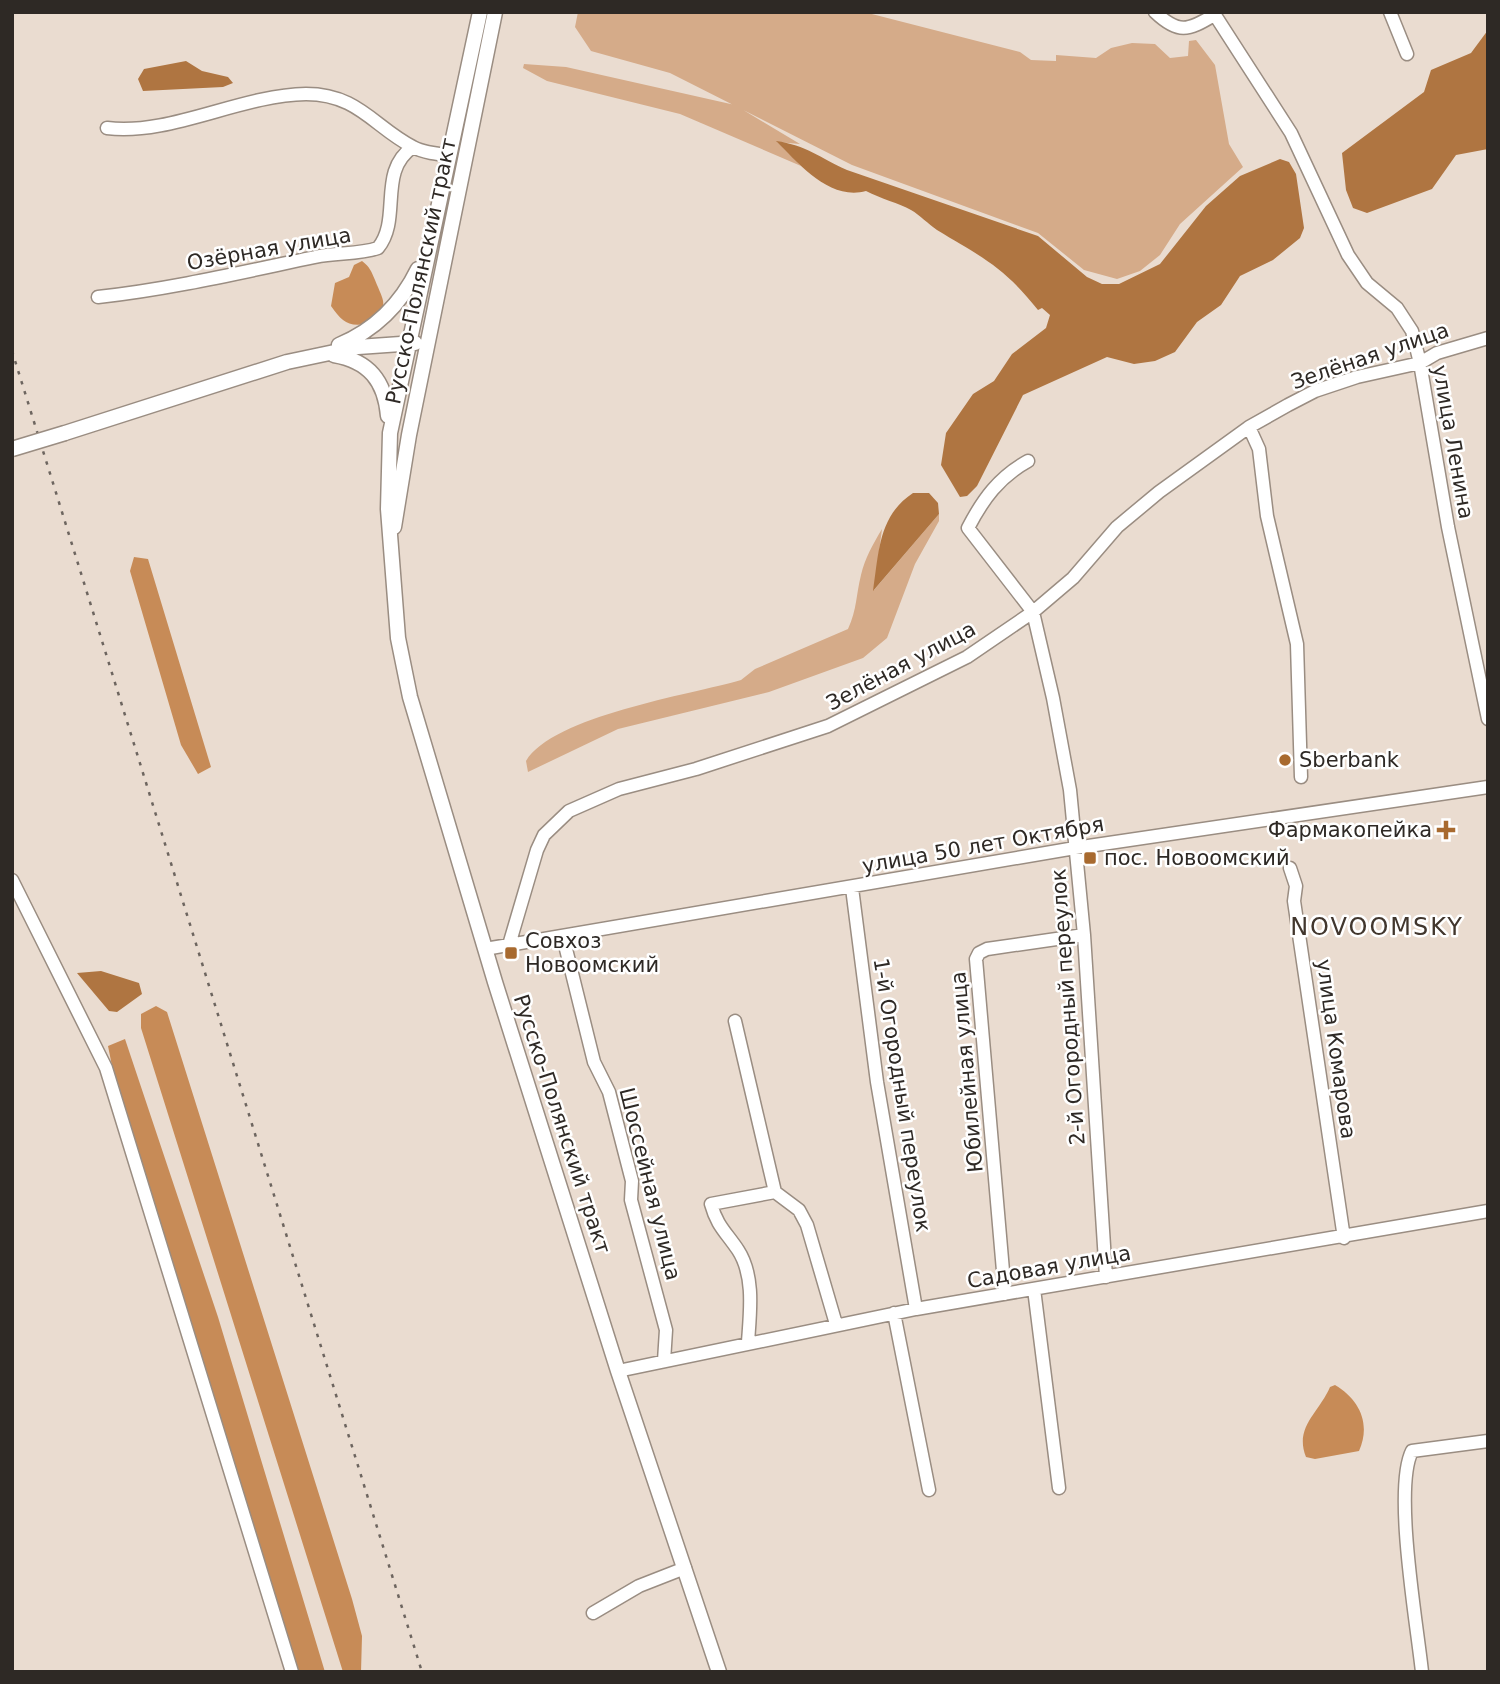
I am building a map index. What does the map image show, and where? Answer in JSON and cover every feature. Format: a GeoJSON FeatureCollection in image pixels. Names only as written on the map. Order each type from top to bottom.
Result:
{"type":"FeatureCollection","features":[{"type":"Feature","properties":{"kind":"main road","name":"Русско-Полянский тракт"},"geometry":{"type":"LineString","coordinates":[[480,12],[407,343],[390,433],[388,509],[395,615],[403,668],[485,949],[618,1371],[719,1672]]}},
{"type":"Feature","properties":{"kind":"main road","name":"Русско-Полянский тракт"},"geometry":{"type":"LineString","coordinates":[[391,539],[495,12]]}},
{"type":"Feature","properties":{"kind":"main road"},"geometry":{"type":"LineString","coordinates":[[12,449],[322,353],[353,339],[389,312],[411,285],[432,235]]}},
{"type":"Feature","properties":{"kind":"main road"},"geometry":{"type":"LineString","coordinates":[[322,353],[407,343],[428,344]]}},
{"type":"Feature","properties":{"kind":"main road"},"geometry":{"type":"LineString","coordinates":[[322,353],[350,358],[375,374],[386,400],[390,433]]}},
{"type":"Feature","properties":{"kind":"street"},"geometry":{"type":"LineString","coordinates":[[1155,12],[1176,27],[1189,28],[1213,14]]}},
{"type":"Feature","properties":{"kind":"street"},"geometry":{"type":"LineString","coordinates":[[1390,12],[1407,54]]}},
{"type":"Feature","properties":{"kind":"street","name":"улица Ленина"},"geometry":{"type":"LineString","coordinates":[[1213,14],[1291,133],[1360,273],[1406,319],[1420,363],[1448,527],[1488,719]]}},
{"type":"Feature","properties":{"kind":"street"},"geometry":{"type":"LineString","coordinates":[[107,128],[140,129],[236,105],[306,94],[352,105],[413,147],[450,155]]}},
{"type":"Feature","properties":{"kind":"street","name":"Озёрная улица"},"geometry":{"type":"LineString","coordinates":[[98,297],[149,291],[328,254],[367,252],[378,248],[388,228],[390,196],[397,165],[413,147]]}},
{"type":"Feature","properties":{"kind":"street","name":"Зелёная улица"},"geometry":{"type":"LineString","coordinates":[[509,946],[537,850],[544,835],[569,811],[619,789],[780,743],[857,714],[967,657],[1032,612],[1073,578],[1126,518],[1249,427],[1315,391],[1357,377],[1420,363],[1437,353],[1488,338]]}},
{"type":"Feature","properties":{"kind":"street"},"geometry":{"type":"LineString","coordinates":[[1249,427],[1259,449],[1270,527],[1297,644],[1301,777]]}},
{"type":"Feature","properties":{"kind":"street"},"geometry":{"type":"LineString","coordinates":[[1028,461],[1009,471],[984,499],[968,528],[1032,612]]}},
{"type":"Feature","properties":{"kind":"street","name":"2-й Огородный переулок"},"geometry":{"type":"LineString","coordinates":[[1032,612],[1060,738],[1075,848],[1084,935],[1106,1277]]}},
{"type":"Feature","properties":{"kind":"street","name":"улица 50 лет Октября"},"geometry":{"type":"LineString","coordinates":[[485,949],[1075,848],[1488,787]]}},
{"type":"Feature","properties":{"kind":"street","name":"улица Комарова"},"geometry":{"type":"LineString","coordinates":[[1290,868],[1296,886],[1294,901],[1344,1238]]}},
{"type":"Feature","properties":{"kind":"street"},"geometry":{"type":"LineString","coordinates":[[12,880],[106,1068],[292,1672]]}},
{"type":"Feature","properties":{"kind":"street","name":"1-й Огородный переулок"},"geometry":{"type":"LineString","coordinates":[[852,888],[877,1082],[916,1309]]}},
{"type":"Feature","properties":{"kind":"street","name":"Юбилейная улица"},"geometry":{"type":"LineString","coordinates":[[1005,1294],[976,959],[979,953],[987,949],[1084,935]]}},
{"type":"Feature","properties":{"kind":"street","name":"Шоссейная улица"},"geometry":{"type":"LineString","coordinates":[[564,937],[594,1062],[609,1092],[632,1181],[631,1200],[666,1330],[664,1361]]}},
{"type":"Feature","properties":{"kind":"street"},"geometry":{"type":"LineString","coordinates":[[735,1021],[775,1192],[799,1210],[807,1225],[836,1324]]}},
{"type":"Feature","properties":{"kind":"street"},"geometry":{"type":"LineString","coordinates":[[748,1342],[748,1277],[740,1252],[717,1224],[711,1204],[775,1192]]}},
{"type":"Feature","properties":{"kind":"street","name":"Садовая улица"},"geometry":{"type":"LineString","coordinates":[[618,1371],[894,1313],[1344,1238],[1488,1211]]}},
{"type":"Feature","properties":{"kind":"street"},"geometry":{"type":"LineString","coordinates":[[1034,1289],[1059,1488]]}},
{"type":"Feature","properties":{"kind":"street"},"geometry":{"type":"LineString","coordinates":[[894,1313],[929,1490]]}},
{"type":"Feature","properties":{"kind":"street"},"geometry":{"type":"LineString","coordinates":[[1422,1672],[1410,1564],[1404,1480],[1406,1462],[1412,1451],[1488,1441]]}},
{"type":"Feature","properties":{"kind":"street"},"geometry":{"type":"LineString","coordinates":[[593,1613],[639,1586],[685,1568]]}},
{"type":"Feature","properties":{"kind":"shaded area"},"geometry":{"type":"Polygon","coordinates":[[[578,12],[864,12],[1020,52],[1031,60],[1056,61],[1056,55],[1096,58],[1111,48],[1132,43],[1155,44],[1170,58],[1188,56],[1189,41],[1196,40],[1215,65],[1229,144],[1243,167],[1180,224],[1160,255],[1140,271],[1117,279],[1084,270],[1038,233],[852,165],[670,73],[591,51],[575,27],[578,12]]]}},
{"type":"Feature","properties":{"kind":"shaded area"},"geometry":{"type":"Polygon","coordinates":[[[1488,30],[1488,149],[1456,155],[1432,189],[1367,213],[1353,208],[1346,190],[1342,153],[1424,92],[1431,70],[1471,53],[1488,30]]]}},
{"type":"Feature","properties":{"kind":"shaded area"},"geometry":{"type":"Polygon","coordinates":[[[186,61],[202,71],[228,77],[233,83],[223,87],[143,91],[138,79],[144,69],[186,61]]]}},
{"type":"Feature","properties":{"kind":"shaded area"},"geometry":{"type":"Polygon","coordinates":[[[524,64],[566,67],[735,105],[800,144],[777,142],[801,166],[680,114],[547,81],[523,68],[524,64]]]}},
{"type":"Feature","properties":{"kind":"shaded area"},"geometry":{"type":"Polygon","coordinates":[[[776,141],[805,149],[847,170],[1038,236],[1087,277],[1102,284],[1119,284],[1160,264],[1206,206],[1240,176],[1280,159],[1289,162],[1296,174],[1304,228],[1300,238],[1273,260],[1240,276],[1221,305],[1197,322],[1175,352],[1155,361],[1134,364],[1107,357],[1023,395],[977,486],[967,496],[960,497],[941,465],[946,433],[973,394],[994,381],[1012,354],[1046,328],[1050,315],[1042,308],[1038,310],[1014,283],[992,264],[937,230],[914,212],[866,191],[853,193],[828,186],[805,170],[776,141]]]}},
{"type":"Feature","properties":{"kind":"shaded area"},"geometry":{"type":"Polygon","coordinates":[[[362,261],[371,272],[383,304],[379,313],[366,324],[354,325],[342,319],[331,306],[335,283],[349,277],[354,265],[362,261]]]}},
{"type":"Feature","properties":{"kind":"shaded area"},"geometry":{"type":"Polygon","coordinates":[[[913,493],[929,493],[938,503],[939,514],[873,591],[882,536],[893,513],[901,502],[913,493]]]}},
{"type":"Feature","properties":{"kind":"shaded area"},"geometry":{"type":"Polygon","coordinates":[[[939,514],[939,521],[915,564],[887,638],[863,658],[769,692],[618,729],[528,772],[526,761],[541,745],[564,731],[624,709],[741,680],[755,669],[848,629],[865,563],[882,529],[874,590],[939,514]]]}},
{"type":"Feature","properties":{"kind":"shaded area"},"geometry":{"type":"Polygon","coordinates":[[[134,557],[148,559],[211,767],[198,774],[181,745],[130,571],[134,557]]]}},
{"type":"Feature","properties":{"kind":"shaded area"},"geometry":{"type":"Polygon","coordinates":[[[101,971],[139,983],[142,994],[117,1012],[109,1011],[77,973],[101,971]]]}},
{"type":"Feature","properties":{"kind":"shaded area"},"geometry":{"type":"Polygon","coordinates":[[[156,1006],[167,1012],[352,1599],[362,1636],[361,1672],[343,1672],[141,1028],[141,1014],[156,1006]]]}},
{"type":"Feature","properties":{"kind":"shaded area"},"geometry":{"type":"Polygon","coordinates":[[[125,1039],[218,1317],[325,1672],[298,1672],[295,1666],[112,1066],[108,1046],[125,1039]]]}},
{"type":"Feature","properties":{"kind":"shaded area"},"geometry":{"type":"Polygon","coordinates":[[[1335,1385],[1351,1398],[1361,1414],[1364,1431],[1359,1451],[1315,1459],[1306,1457],[1303,1446],[1305,1429],[1330,1387],[1335,1385]]]}},
{"type":"Feature","properties":{"kind":"railway"},"geometry":{"type":"LineString","coordinates":[[12,351],[422,1672]]}},
{"type":"Feature","properties":{"kind":"place","name":"Sberbank"},"geometry":{"type":"Point","coordinates":[1285,760]}},
{"type":"Feature","properties":{"kind":"place","name":"Фармакопейка"},"geometry":{"type":"Point","coordinates":[1446,830]}},
{"type":"Feature","properties":{"kind":"place","name":"пос. Новоомский"},"geometry":{"type":"Point","coordinates":[1090,858]}},
{"type":"Feature","properties":{"kind":"place","name":"Совхоз Новоомский"},"geometry":{"type":"Point","coordinates":[511,953]}},
{"type":"Feature","properties":{"kind":"district","name":"NOVOOMSKY"},"geometry":{"type":"Point","coordinates":[1377,927]}}]}
